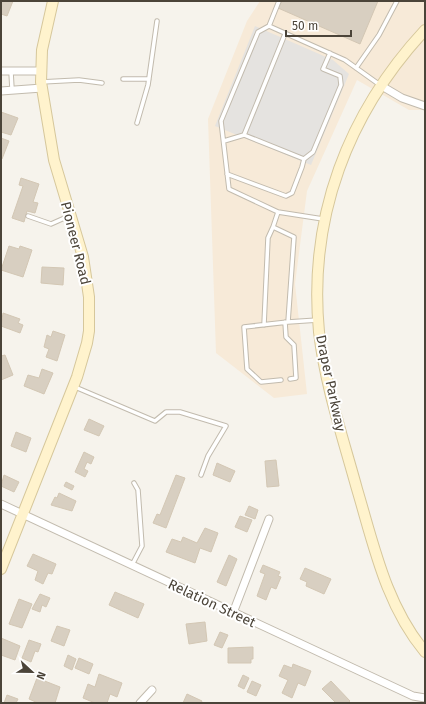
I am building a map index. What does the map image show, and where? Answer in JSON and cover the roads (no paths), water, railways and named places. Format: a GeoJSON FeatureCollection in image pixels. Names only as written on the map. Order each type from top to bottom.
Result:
{"type":"FeatureCollection","features":[{"type":"Feature","properties":{"kind":"main road","name":"Pioneer Road"},"geometry":{"type":"LineString","coordinates":[[1,569],[74,387],[87,343],[89,297],[83,257],[54,160],[42,85],[42,50],[53,1]]}},
{"type":"Feature","properties":{"kind":"main road","name":"Draper Parkway"},"geometry":{"type":"LineString","coordinates":[[425,30],[396,62],[364,112],[345,154],[334,184],[324,219],[318,263],[319,320],[328,379],[379,566],[394,606],[404,623],[425,652]]}},
{"type":"Feature","properties":{"kind":"street"},"geometry":{"type":"LineString","coordinates":[[1,71],[42,71]]}},
{"type":"Feature","properties":{"kind":"street"},"geometry":{"type":"LineString","coordinates":[[1,90],[42,85]]}},
{"type":"Feature","properties":{"kind":"street"},"geometry":{"type":"LineString","coordinates":[[380,85],[402,98],[425,106]]}},
{"type":"Feature","properties":{"kind":"street","name":"Relation Street"},"geometry":{"type":"LineString","coordinates":[[1,504],[131,566],[413,696],[425,698]]}},
{"type":"Feature","properties":{"kind":"street"},"geometry":{"type":"LineString","coordinates":[[232,612],[269,519]]}},
{"type":"Feature","properties":{"kind":"street"},"geometry":{"type":"LineString","coordinates":[[140,703],[152,690]]}},
{"type":"Feature","properties":{"kind":"lane"},"geometry":{"type":"LineString","coordinates":[[279,1],[269,26],[258,32],[222,121],[229,189],[278,212],[324,219]]}},
{"type":"Feature","properties":{"kind":"lane"},"geometry":{"type":"LineString","coordinates":[[356,68],[379,35],[397,1]]}},
{"type":"Feature","properties":{"kind":"lane"},"geometry":{"type":"LineString","coordinates":[[137,123],[149,79],[157,21]]}},
{"type":"Feature","properties":{"kind":"lane"},"geometry":{"type":"LineString","coordinates":[[269,26],[345,60],[380,85]]}},
{"type":"Feature","properties":{"kind":"lane"},"geometry":{"type":"LineString","coordinates":[[244,135],[285,34]]}},
{"type":"Feature","properties":{"kind":"lane"},"geometry":{"type":"LineString","coordinates":[[227,174],[286,196],[292,193],[304,159],[313,152],[341,85],[340,76],[323,69],[330,53]]}},
{"type":"Feature","properties":{"kind":"lane"},"geometry":{"type":"LineString","coordinates":[[11,72],[12,89]]}},
{"type":"Feature","properties":{"kind":"lane"},"geometry":{"type":"LineString","coordinates":[[123,79],[149,79]]}},
{"type":"Feature","properties":{"kind":"lane"},"geometry":{"type":"LineString","coordinates":[[42,85],[79,80],[102,83]]}},
{"type":"Feature","properties":{"kind":"lane"},"geometry":{"type":"LineString","coordinates":[[224,141],[244,135],[304,159]]}},
{"type":"Feature","properties":{"kind":"lane"},"geometry":{"type":"LineString","coordinates":[[264,325],[268,238],[278,212]]}},
{"type":"Feature","properties":{"kind":"lane"},"geometry":{"type":"LineString","coordinates":[[28,216],[52,224],[70,216]]}},
{"type":"Feature","properties":{"kind":"lane"},"geometry":{"type":"LineString","coordinates":[[273,227],[294,237],[286,336],[294,345],[296,378],[290,379]]}},
{"type":"Feature","properties":{"kind":"lane"},"geometry":{"type":"LineString","coordinates":[[281,380],[261,382],[247,370],[244,327],[319,320]]}},
{"type":"Feature","properties":{"kind":"lane"},"geometry":{"type":"LineString","coordinates":[[74,387],[155,421],[166,412],[180,412],[226,426],[208,456],[201,475]]}},
{"type":"Feature","properties":{"kind":"lane"},"geometry":{"type":"LineString","coordinates":[[131,566],[142,546],[138,490],[134,483]]}}]}
